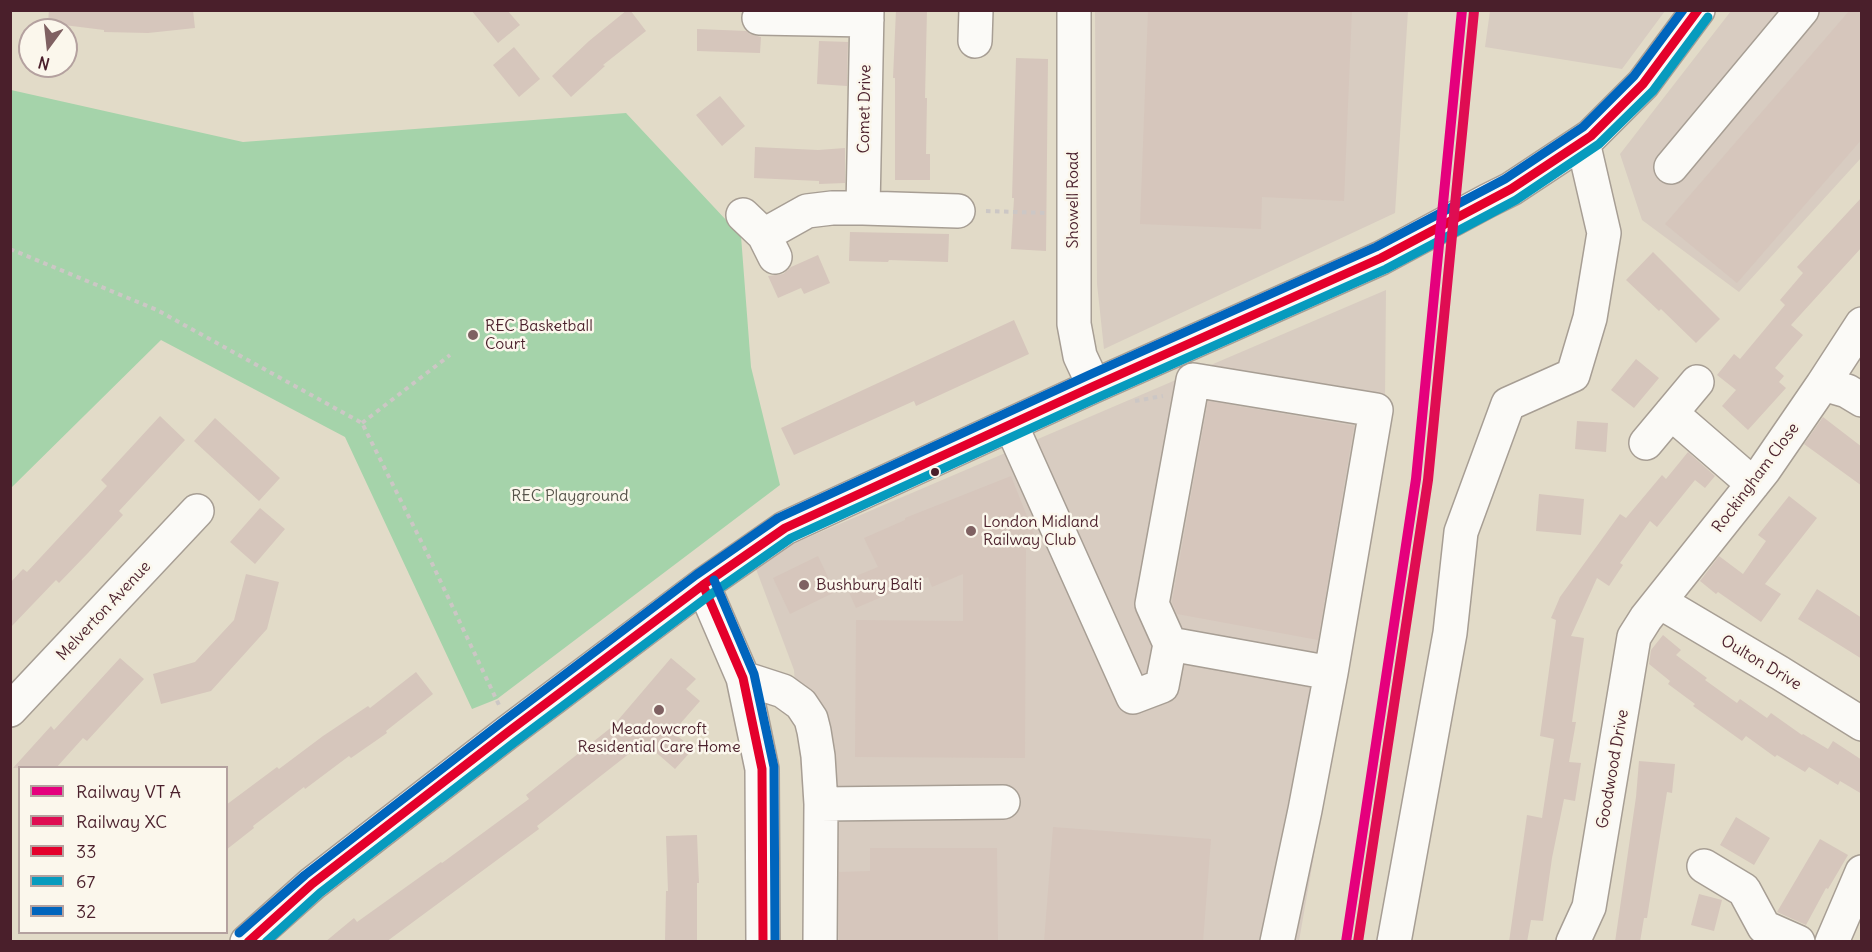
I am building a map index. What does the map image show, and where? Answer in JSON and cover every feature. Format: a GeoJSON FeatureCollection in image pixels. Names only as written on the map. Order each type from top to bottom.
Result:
{"type":"FeatureCollection","features":[{"type":"Feature","properties":{"kind":"street","name":"Showell Road"},"geometry":{"type":"LineString","coordinates":[[1074,10],[1074,324],[1080,356],[1094,386]]}},
{"type":"Feature","properties":{"kind":"street"},"geometry":{"type":"LineString","coordinates":[[247,942],[312,884],[508,732],[703,585],[785,528],[1094,386],[1381,258],[1511,189],[1591,136],[1643,84],[1698,10]]}},
{"type":"Feature","properties":{"kind":"street"},"geometry":{"type":"LineString","coordinates":[[1671,167],[1802,10]]}},
{"type":"Feature","properties":{"kind":"street"},"geometry":{"type":"LineString","coordinates":[[759,18],[867,15]]}},
{"type":"Feature","properties":{"kind":"street","name":"Comet Drive"},"geometry":{"type":"LineString","coordinates":[[863,208],[867,15]]}},
{"type":"Feature","properties":{"kind":"street"},"geometry":{"type":"LineString","coordinates":[[1394,942],[1450,633],[1461,532],[1508,404],[1573,375],[1590,318],[1604,233],[1583,142]]}},
{"type":"Feature","properties":{"kind":"street"},"geometry":{"type":"LineString","coordinates":[[761,236],[807,211],[863,208],[958,211]]}},
{"type":"Feature","properties":{"kind":"street","name":"Rockingham Close"},"geometry":{"type":"LineString","coordinates":[[1660,602],[1753,484],[1862,324]]}},
{"type":"Feature","properties":{"kind":"street"},"geometry":{"type":"LineString","coordinates":[[1011,425],[1132,697],[1162,686],[1170,644],[1152,604],[1193,380],[1376,410],[1331,673],[1277,942]]}},
{"type":"Feature","properties":{"kind":"street"},"geometry":{"type":"LineString","coordinates":[[1646,443],[1697,382]]}},
{"type":"Feature","properties":{"kind":"street"},"geometry":{"type":"LineString","coordinates":[[1823,384],[1847,391],[1862,400]]}},
{"type":"Feature","properties":{"kind":"street"},"geometry":{"type":"LineString","coordinates":[[1671,413],[1753,484]]}},
{"type":"Feature","properties":{"kind":"street","name":"Melverton Avenue"},"geometry":{"type":"LineString","coordinates":[[10,711],[197,511]]}},
{"type":"Feature","properties":{"kind":"street"},"geometry":{"type":"LineString","coordinates":[[703,585],[743,678],[762,768],[763,942]]}},
{"type":"Feature","properties":{"kind":"street","name":"Oulton Drive"},"geometry":{"type":"LineString","coordinates":[[1660,602],[1862,724]]}},
{"type":"Feature","properties":{"kind":"street","name":"Goodwood Drive"},"geometry":{"type":"LineString","coordinates":[[1573,942],[1589,907],[1634,637],[1660,602]]}},
{"type":"Feature","properties":{"kind":"street"},"geometry":{"type":"LineString","coordinates":[[1170,644],[1331,673]]}},
{"type":"Feature","properties":{"kind":"street"},"geometry":{"type":"LineString","coordinates":[[743,678],[783,691],[801,704],[811,719],[818,756],[821,804],[820,942]]}},
{"type":"Feature","properties":{"kind":"street"},"geometry":{"type":"LineString","coordinates":[[821,804],[1003,802]]}},
{"type":"Feature","properties":{"kind":"street"},"geometry":{"type":"LineString","coordinates":[[1704,866],[1744,890],[1764,927],[1798,942]]}},
{"type":"Feature","properties":{"kind":"street"},"geometry":{"type":"LineString","coordinates":[[1832,942],[1862,872]]}},
{"type":"Feature","properties":{"kind":"path"},"geometry":{"type":"LineString","coordinates":[[958,211],[1073,214]]}},
{"type":"Feature","properties":{"kind":"path"},"geometry":{"type":"LineString","coordinates":[[10,249],[157,310],[362,423],[492,689],[508,732]]}},
{"type":"Feature","properties":{"kind":"path"},"geometry":{"type":"LineString","coordinates":[[362,423],[450,355]]}},
{"type":"Feature","properties":{"kind":"shaded area"},"geometry":{"type":"Polygon","coordinates":[[[1490,10],[1665,11],[1622,69],[1485,47],[1490,10]]]}},
{"type":"Feature","properties":{"kind":"shaded area"},"geometry":{"type":"Polygon","coordinates":[[[1095,11],[1408,11],[1395,213],[1104,349],[1097,284],[1095,11]]]}},
{"type":"Feature","properties":{"kind":"shaded area"},"geometry":{"type":"Polygon","coordinates":[[[1731,11],[1861,11],[1861,158],[1739,292],[1642,220],[1620,154],[1731,11]]]}},
{"type":"Feature","properties":{"kind":"shaded area"},"geometry":{"type":"Polygon","coordinates":[[[1386,290],[1385,399],[1346,672],[1299,941],[809,941],[810,907],[794,670],[753,561],[1386,290]]]}},
{"type":"Feature","properties":{"kind":"green space","name":"REC Playground"},"geometry":{"type":"Polygon","coordinates":[[[11,90],[243,142],[626,113],[741,236],[751,367],[780,485],[497,699],[472,709],[345,437],[161,340],[11,488],[11,90]]]}},
{"type":"Feature","properties":{"kind":"building"},"geometry":{"type":"Polygon","coordinates":[[[49,10],[193,10],[195,28],[148,33],[104,32],[104,30],[78,27],[78,18],[48,18],[49,10]]]}},
{"type":"Feature","properties":{"kind":"building"},"geometry":{"type":"Polygon","coordinates":[[[471,10],[507,10],[520,25],[498,43],[471,10]]]}},
{"type":"Feature","properties":{"kind":"building"},"geometry":{"type":"Polygon","coordinates":[[[627,10],[630,10],[646,31],[603,65],[605,66],[571,97],[552,76],[589,41],[627,10]]]}},
{"type":"Feature","properties":{"kind":"building"},"geometry":{"type":"Polygon","coordinates":[[[896,10],[927,10],[925,98],[927,98],[926,154],[930,154],[930,180],[895,180],[895,78],[893,78],[896,10]]]}},
{"type":"Feature","properties":{"kind":"building"},"geometry":{"type":"Polygon","coordinates":[[[1148,10],[1352,10],[1344,201],[1262,197],[1261,229],[1140,224],[1148,10]]]}},
{"type":"Feature","properties":{"kind":"building"},"geometry":{"type":"Polygon","coordinates":[[[1850,10],[1862,10],[1862,139],[1737,283],[1665,224],[1850,10]]]}},
{"type":"Feature","properties":{"kind":"building"},"geometry":{"type":"Polygon","coordinates":[[[697,29],[747,31],[761,37],[760,53],[697,51],[697,29]]]}},
{"type":"Feature","properties":{"kind":"building"},"geometry":{"type":"Polygon","coordinates":[[[819,41],[848,42],[847,86],[817,84],[819,41]]]}},
{"type":"Feature","properties":{"kind":"building"},"geometry":{"type":"Polygon","coordinates":[[[514,47],[540,79],[519,97],[493,65],[514,47]]]}},
{"type":"Feature","properties":{"kind":"building"},"geometry":{"type":"Polygon","coordinates":[[[1016,58],[1048,59],[1046,251],[1011,249],[1016,58]]]}},
{"type":"Feature","properties":{"kind":"building"},"geometry":{"type":"Polygon","coordinates":[[[720,96],[745,126],[722,146],[696,115],[720,96]]]}},
{"type":"Feature","properties":{"kind":"building"},"geometry":{"type":"Polygon","coordinates":[[[755,147],[818,150],[845,148],[845,183],[819,184],[819,181],[754,178],[755,147]]]}},
{"type":"Feature","properties":{"kind":"building"},"geometry":{"type":"Polygon","coordinates":[[[1862,197],[1862,247],[1791,325],[1803,335],[1775,368],[1784,376],[1779,382],[1786,388],[1748,430],[1722,406],[1736,390],[1717,375],[1734,354],[1740,359],[1785,305],[1780,300],[1803,273],[1797,267],[1862,197]]]}},
{"type":"Feature","properties":{"kind":"building"},"geometry":{"type":"Polygon","coordinates":[[[850,232],[949,234],[948,262],[849,261],[850,232]]]}},
{"type":"Feature","properties":{"kind":"building"},"geometry":{"type":"Polygon","coordinates":[[[1653,252],[1720,319],[1696,343],[1661,309],[1659,311],[1626,280],[1653,252]]]}},
{"type":"Feature","properties":{"kind":"building"},"geometry":{"type":"Polygon","coordinates":[[[818,255],[830,283],[804,294],[801,288],[778,298],[768,276],[783,274],[791,267],[818,255]]]}},
{"type":"Feature","properties":{"kind":"building"},"geometry":{"type":"Polygon","coordinates":[[[1014,320],[1029,354],[916,406],[914,401],[794,455],[781,428],[1014,320]]]}},
{"type":"Feature","properties":{"kind":"building"},"geometry":{"type":"Polygon","coordinates":[[[1636,359],[1659,378],[1634,408],[1611,390],[1636,359]]]}},
{"type":"Feature","properties":{"kind":"building"},"geometry":{"type":"Polygon","coordinates":[[[1208,401],[1354,426],[1318,640],[1177,614],[1172,602],[1208,401]]]}},
{"type":"Feature","properties":{"kind":"building"},"geometry":{"type":"Polygon","coordinates":[[[160,416],[185,440],[119,511],[123,515],[88,553],[59,583],[56,580],[10,628],[10,583],[23,569],[27,572],[107,486],[101,480],[160,416]]]}},
{"type":"Feature","properties":{"kind":"building"},"geometry":{"type":"Polygon","coordinates":[[[1823,417],[1862,447],[1862,486],[1804,444],[1823,417]]]}},
{"type":"Feature","properties":{"kind":"building"},"geometry":{"type":"Polygon","coordinates":[[[215,418],[280,478],[259,501],[194,441],[215,418]]]}},
{"type":"Feature","properties":{"kind":"building"},"geometry":{"type":"Polygon","coordinates":[[[1577,421],[1608,423],[1606,452],[1575,449],[1577,421]]]}},
{"type":"Feature","properties":{"kind":"building"},"geometry":{"type":"Polygon","coordinates":[[[1688,452],[1715,476],[1705,488],[1695,480],[1657,527],[1650,521],[1620,563],[1623,565],[1609,586],[1597,578],[1571,636],[1584,638],[1572,722],[1576,722],[1569,762],[1581,763],[1575,801],[1564,799],[1552,858],[1543,921],[1531,920],[1527,942],[1509,942],[1527,815],[1542,818],[1554,739],[1540,736],[1556,620],[1551,618],[1560,597],[1620,514],[1626,518],[1662,475],[1666,479],[1688,452]]]}},
{"type":"Feature","properties":{"kind":"building"},"geometry":{"type":"Polygon","coordinates":[[[1011,476],[1038,544],[1026,549],[1025,758],[855,757],[856,620],[963,621],[963,574],[932,587],[928,577],[856,608],[844,581],[878,567],[864,538],[905,518],[1011,476]]]}},
{"type":"Feature","properties":{"kind":"building"},"geometry":{"type":"Polygon","coordinates":[[[1539,494],[1584,499],[1581,535],[1536,531],[1539,494]]]}},
{"type":"Feature","properties":{"kind":"building"},"geometry":{"type":"Polygon","coordinates":[[[1789,496],[1817,518],[1765,584],[1781,594],[1761,622],[1718,592],[1716,594],[1700,581],[1719,556],[1743,574],[1766,541],[1758,535],[1789,496]]]}},
{"type":"Feature","properties":{"kind":"building"},"geometry":{"type":"Polygon","coordinates":[[[260,508],[285,529],[255,564],[230,542],[260,508]]]}},
{"type":"Feature","properties":{"kind":"building","name":"Bushbury Balti"},"geometry":{"type":"Polygon","coordinates":[[[818,556],[835,592],[790,614],[773,578],[818,556]]]}},
{"type":"Feature","properties":{"kind":"building"},"geometry":{"type":"Polygon","coordinates":[[[246,574],[279,582],[267,629],[211,691],[161,704],[153,674],[195,662],[234,620],[246,574]]]}},
{"type":"Feature","properties":{"kind":"building"},"geometry":{"type":"Polygon","coordinates":[[[1817,589],[1862,618],[1862,659],[1798,619],[1817,589]]]}},
{"type":"Feature","properties":{"kind":"building"},"geometry":{"type":"Polygon","coordinates":[[[1663,635],[1681,650],[1676,655],[1737,703],[1740,699],[1767,718],[1771,713],[1802,735],[1828,749],[1833,741],[1862,760],[1862,794],[1840,781],[1838,785],[1809,767],[1805,772],[1777,755],[1775,757],[1746,736],[1742,741],[1693,706],[1695,704],[1668,684],[1670,681],[1649,664],[1651,650],[1663,635]]]}},
{"type":"Feature","properties":{"kind":"building"},"geometry":{"type":"Polygon","coordinates":[[[120,658],[144,679],[87,741],[83,738],[58,766],[13,768],[51,726],[54,730],[120,658]]]}},
{"type":"Feature","properties":{"kind":"building"},"geometry":{"type":"Polygon","coordinates":[[[671,658],[696,679],[686,689],[700,701],[673,732],[693,749],[675,769],[644,742],[537,826],[539,829],[386,942],[325,942],[354,918],[357,922],[529,799],[526,795],[613,726],[671,658]]]}},
{"type":"Feature","properties":{"kind":"building"},"geometry":{"type":"Polygon","coordinates":[[[416,672],[433,694],[386,731],[387,733],[351,758],[349,756],[305,789],[304,787],[228,848],[228,804],[323,736],[368,706],[370,708],[416,672]]]}},
{"type":"Feature","properties":{"kind":"building"},"geometry":{"type":"Polygon","coordinates":[[[1639,761],[1675,764],[1672,793],[1667,792],[1647,918],[1644,918],[1640,942],[1615,942],[1636,797],[1639,761]]]}},
{"type":"Feature","properties":{"kind":"building"},"geometry":{"type":"Polygon","coordinates":[[[1736,817],[1770,838],[1754,865],[1720,845],[1736,817]]]}},
{"type":"Feature","properties":{"kind":"building"},"geometry":{"type":"Polygon","coordinates":[[[1053,827],[1211,839],[1203,942],[1044,942],[1053,827]]]}},
{"type":"Feature","properties":{"kind":"building"},"geometry":{"type":"Polygon","coordinates":[[[697,835],[699,883],[697,883],[697,942],[665,942],[666,891],[668,891],[666,836],[697,835]]]}},
{"type":"Feature","properties":{"kind":"building"},"geometry":{"type":"Polygon","coordinates":[[[1820,839],[1848,855],[1828,889],[1826,888],[1806,925],[1777,912],[1820,839]]]}},
{"type":"Feature","properties":{"kind":"building"},"geometry":{"type":"Polygon","coordinates":[[[870,848],[997,848],[998,942],[839,942],[839,872],[870,871],[870,848]]]}},
{"type":"Feature","properties":{"kind":"building"},"geometry":{"type":"Polygon","coordinates":[[[1699,894],[1722,900],[1714,931],[1691,925],[1699,894]]]}},
{"type":"Feature","properties":{"kind":"transit line"},"geometry":{"type":"LineString","coordinates":[[1346,942],[1416,479],[1462,10]]}},
{"type":"Feature","properties":{"kind":"transit line","name":"32"},"geometry":{"type":"LineString","coordinates":[[239,933],[305,875],[501,723],[696,575],[778,518],[1089,375],[1376,247],[1505,179],[1583,127],[1634,76],[1683,10]]}},
{"type":"Feature","properties":{"kind":"transit line","name":"33"},"geometry":{"type":"LineString","coordinates":[[248,942],[312,884],[508,732],[703,585],[785,528],[1094,386],[1381,258],[1511,189],[1591,136],[1643,84],[1698,10]]}},
{"type":"Feature","properties":{"kind":"transit line","name":"67"},"geometry":{"type":"LineString","coordinates":[[266,942],[320,893],[515,742],[710,595],[791,538],[1386,269],[1516,200],[1599,144],[1653,91],[1708,17]]}},
{"type":"Feature","properties":{"kind":"transit line","name":"32"},"geometry":{"type":"LineString","coordinates":[[714,580],[754,674],[774,767],[775,942]]}},
{"type":"Feature","properties":{"kind":"transit line","name":"33"},"geometry":{"type":"LineString","coordinates":[[703,585],[743,678],[762,769],[763,942]]}},
{"type":"Feature","properties":{"kind":"rail line","name":"XC"},"geometry":{"type":"LineString","coordinates":[[1358,942],[1428,480],[1474,11]]}},
{"type":"Feature","properties":{"kind":"place","name":"REC Basketball Court"},"geometry":{"type":"Point","coordinates":[473,335]}},
{"type":"Feature","properties":{"kind":"place","name":"London Midland Railway Club"},"geometry":{"type":"Point","coordinates":[971,531]}},
{"type":"Feature","properties":{"kind":"place","name":"Bushbury Balti"},"geometry":{"type":"Point","coordinates":[804,585]}},
{"type":"Feature","properties":{"kind":"place","name":"Meadowcroft Residential Care Home"},"geometry":{"type":"Point","coordinates":[659,710]}}]}
